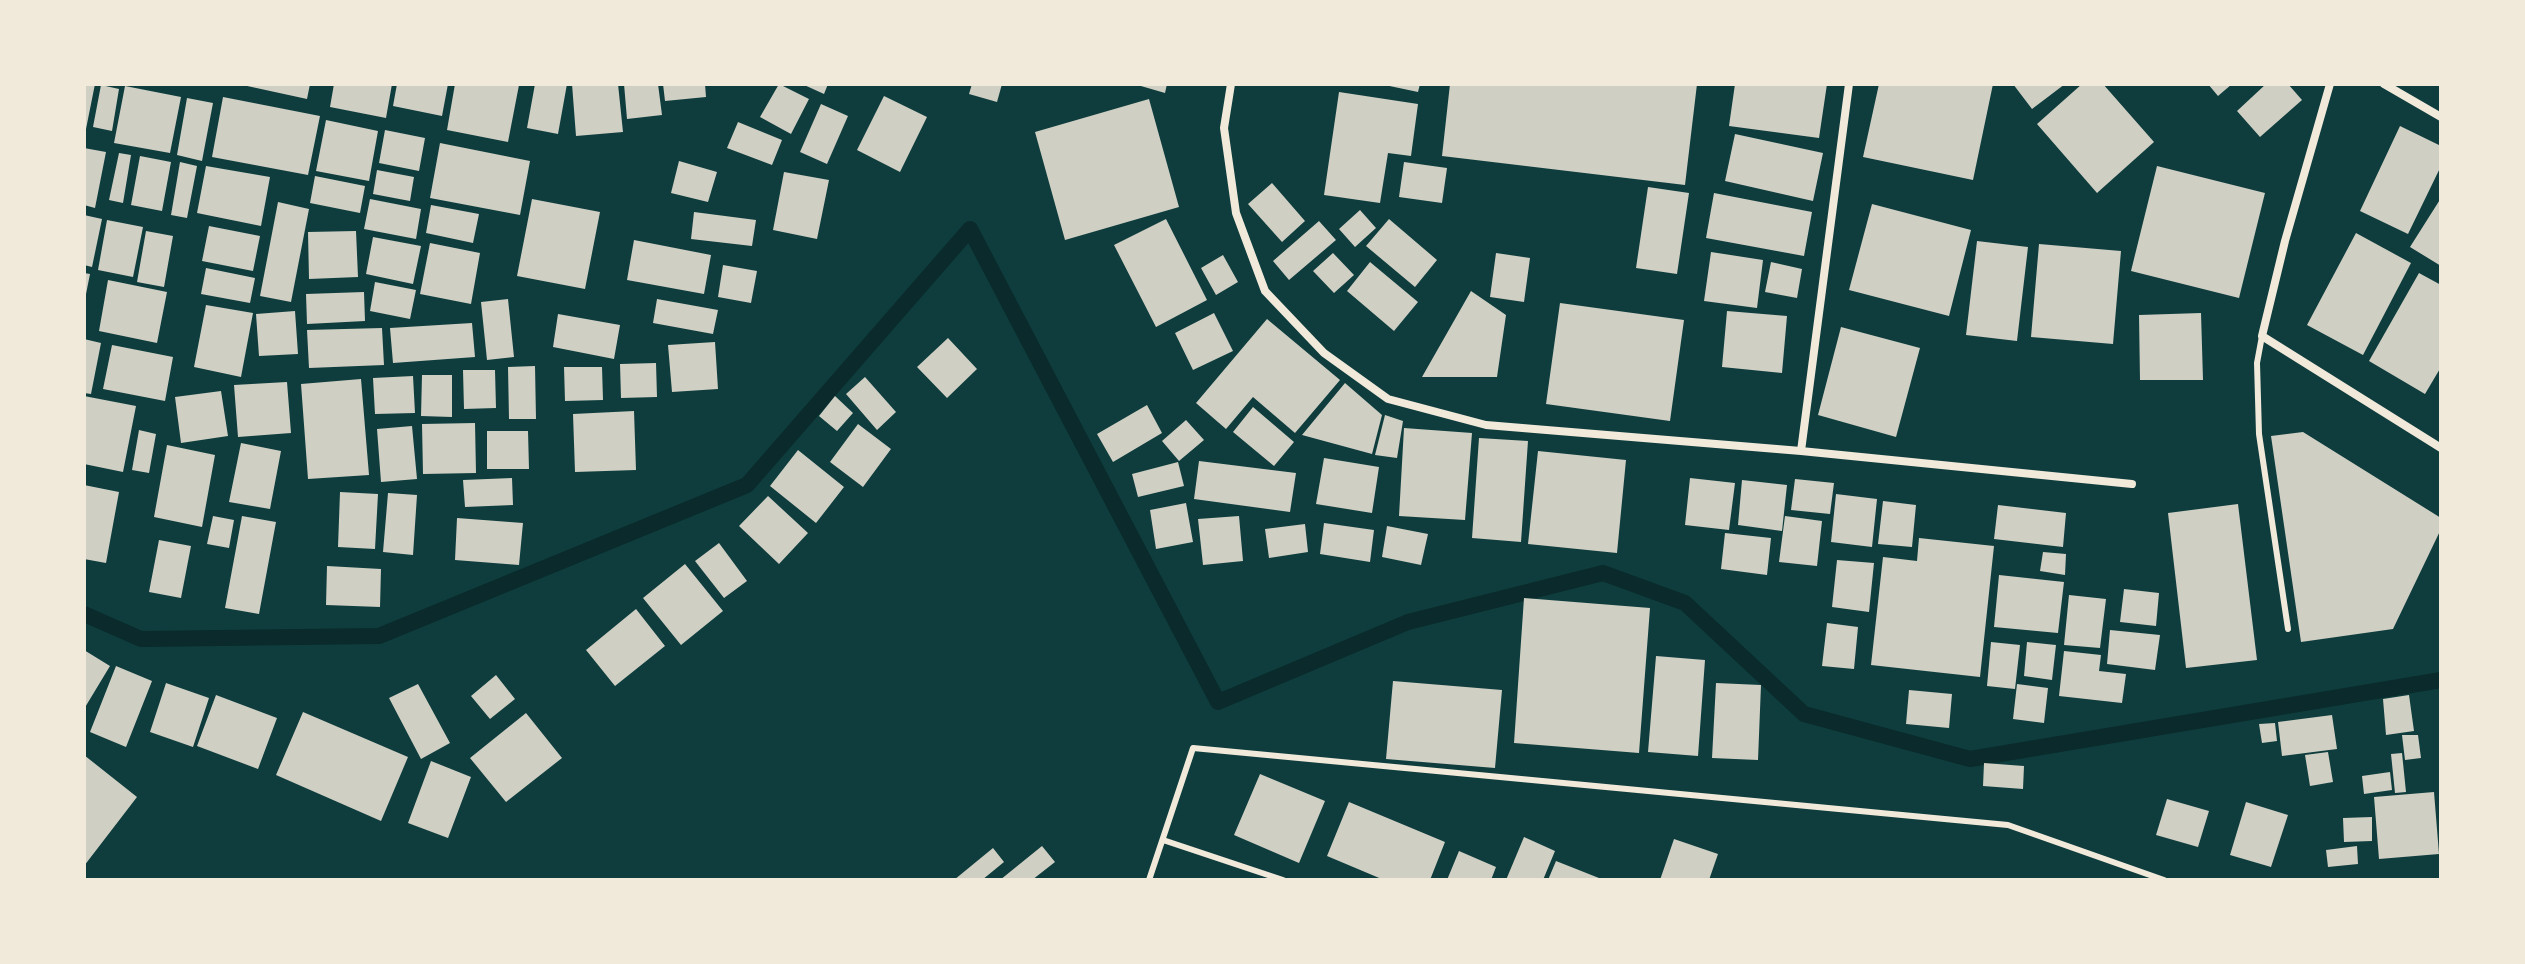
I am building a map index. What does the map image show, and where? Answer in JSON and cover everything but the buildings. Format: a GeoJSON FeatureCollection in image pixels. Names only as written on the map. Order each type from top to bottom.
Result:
{"type":"FeatureCollection","features":[{"type":"Feature","properties":{"kind":"street"},"geometry":{"type":"LineString","coordinates":[[1231,84],[1224,128],[1236,213],[1265,291],[1324,353],[1388,399],[1486,425],[1801,451],[2132,484]]}},
{"type":"Feature","properties":{"kind":"street"},"geometry":{"type":"LineString","coordinates":[[1801,451],[1849,84]]}},
{"type":"Feature","properties":{"kind":"street"},"geometry":{"type":"LineString","coordinates":[[2330,84],[2285,241],[2262,336],[2441,448]]}},
{"type":"Feature","properties":{"kind":"street"},"geometry":{"type":"LineString","coordinates":[[2384,84],[2441,117]]}},
{"type":"Feature","properties":{"kind":"lane"},"geometry":{"type":"LineString","coordinates":[[2262,336],[2257,363],[2259,434],[2288,629]]}},
{"type":"Feature","properties":{"kind":"lane"},"geometry":{"type":"LineString","coordinates":[[1149,880],[1193,748],[2008,825],[2164,880]]}},
{"type":"Feature","properties":{"kind":"lane"},"geometry":{"type":"LineString","coordinates":[[1163,840],[1283,880]]}},
{"type":"Feature","properties":{"kind":"waterway"},"geometry":{"type":"LineString","coordinates":[[84,614],[141,639],[379,636],[747,485],[970,229],[1218,702],[1408,622],[1603,573],[1685,603],[1804,714],[1970,759],[2441,680]]}}]}
